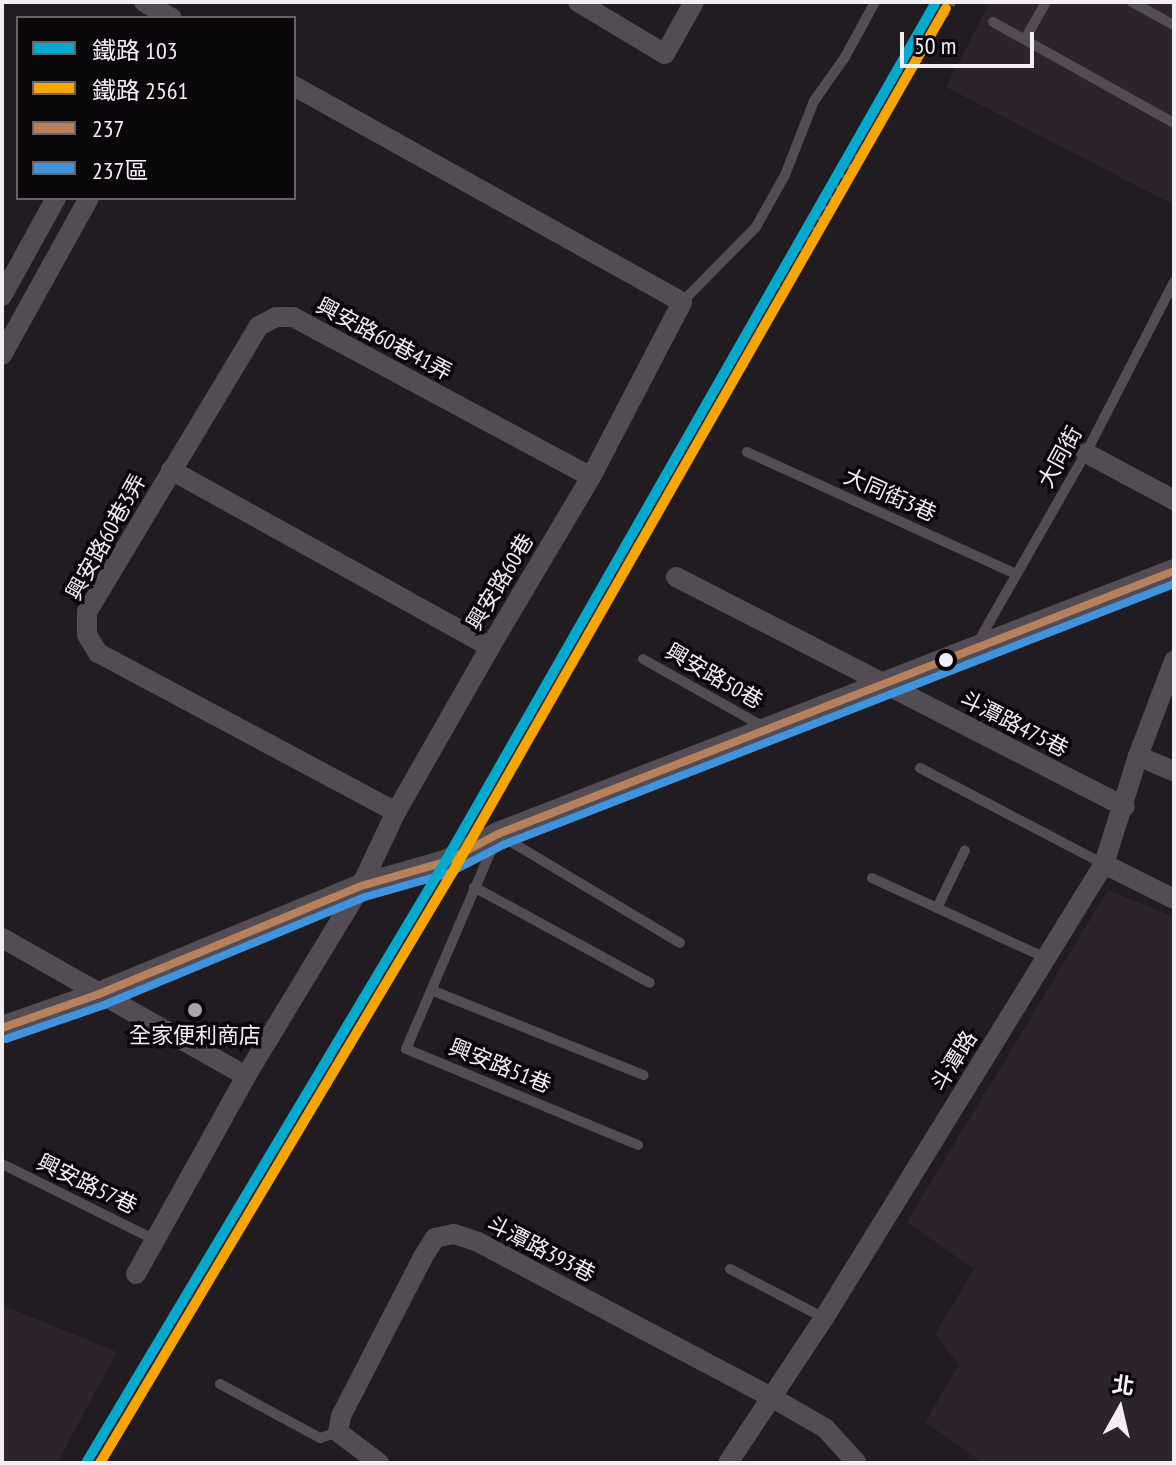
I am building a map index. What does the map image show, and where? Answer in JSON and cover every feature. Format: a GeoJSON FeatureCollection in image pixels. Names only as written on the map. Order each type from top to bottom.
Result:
{"type":"FeatureCollection","features":[{"type":"Feature","properties":{"kind":"street"},"geometry":{"type":"LineString","coordinates":[[578,2],[665,54],[694,2]]}},
{"type":"Feature","properties":{"kind":"street"},"geometry":{"type":"LineString","coordinates":[[296,87],[682,302]]}},
{"type":"Feature","properties":{"kind":"street"},"geometry":{"type":"LineString","coordinates":[[2,296],[55,200]]}},
{"type":"Feature","properties":{"kind":"street"},"geometry":{"type":"LineString","coordinates":[[2,355],[88,200]]}},
{"type":"Feature","properties":{"kind":"street","name":"興安路60巷"},"geometry":{"type":"LineString","coordinates":[[136,1274],[246,1076],[361,886],[396,812],[490,647],[591,477],[682,302]]}},
{"type":"Feature","properties":{"kind":"street","name":"興安路60巷41弄"},"geometry":{"type":"LineString","coordinates":[[171,470],[259,326],[276,317],[293,317],[591,477]]}},
{"type":"Feature","properties":{"kind":"street"},"geometry":{"type":"LineString","coordinates":[[1086,453],[1174,500]]}},
{"type":"Feature","properties":{"kind":"street","name":"興安路60巷3弄"},"geometry":{"type":"LineString","coordinates":[[396,812],[98,653],[87,635],[87,612],[171,470],[490,647]]}},
{"type":"Feature","properties":{"kind":"street"},"geometry":{"type":"LineString","coordinates":[[2,1028],[99,994],[361,886],[445,862],[498,834],[1174,571]]}},
{"type":"Feature","properties":{"kind":"street","name":"斗潭路475巷"},"geometry":{"type":"LineString","coordinates":[[676,577],[1125,807]]}},
{"type":"Feature","properties":{"kind":"street","name":"斗潭路"},"geometry":{"type":"LineString","coordinates":[[728,1463],[824,1318],[1104,864],[1125,807],[1138,756],[1174,661]]}},
{"type":"Feature","properties":{"kind":"street"},"geometry":{"type":"LineString","coordinates":[[1138,756],[1174,771]]}},
{"type":"Feature","properties":{"kind":"street"},"geometry":{"type":"LineString","coordinates":[[1104,864],[1174,899]]}},
{"type":"Feature","properties":{"kind":"street"},"geometry":{"type":"LineString","coordinates":[[2,938],[246,1076]]}},
{"type":"Feature","properties":{"kind":"street","name":"斗潭路393巷"},"geometry":{"type":"LineString","coordinates":[[338,1432],[341,1416],[423,1257],[435,1238],[454,1234],[478,1242],[771,1397],[825,1428],[857,1463]]}},
{"type":"Feature","properties":{"kind":"street"},"geometry":{"type":"LineString","coordinates":[[338,1432],[360,1452],[379,1463]]}},
{"type":"Feature","properties":{"kind":"lane"},"geometry":{"type":"LineString","coordinates":[[682,302],[756,227],[785,175],[814,101],[845,57],[875,2]]}},
{"type":"Feature","properties":{"kind":"lane"},"geometry":{"type":"LineString","coordinates":[[1025,39],[1046,2]]}},
{"type":"Feature","properties":{"kind":"lane"},"geometry":{"type":"LineString","coordinates":[[1132,2],[1174,25]]}},
{"type":"Feature","properties":{"kind":"lane"},"geometry":{"type":"LineString","coordinates":[[993,22],[1174,123]]}},
{"type":"Feature","properties":{"kind":"lane","name":"大同街"},"geometry":{"type":"LineString","coordinates":[[975,647],[1086,453],[1173,287]]}},
{"type":"Feature","properties":{"kind":"lane","name":"大同街3巷"},"geometry":{"type":"LineString","coordinates":[[747,452],[1016,574]]}},
{"type":"Feature","properties":{"kind":"lane","name":"興安路50巷"},"geometry":{"type":"LineString","coordinates":[[643,659],[765,728]]}},
{"type":"Feature","properties":{"kind":"lane"},"geometry":{"type":"LineString","coordinates":[[920,768],[1104,864]]}},
{"type":"Feature","properties":{"kind":"lane"},"geometry":{"type":"LineString","coordinates":[[498,834],[680,943]]}},
{"type":"Feature","properties":{"kind":"lane","name":"興安路51巷"},"geometry":{"type":"LineString","coordinates":[[498,834],[406,1049],[638,1145]]}},
{"type":"Feature","properties":{"kind":"lane"},"geometry":{"type":"LineString","coordinates":[[937,908],[965,850]]}},
{"type":"Feature","properties":{"kind":"lane"},"geometry":{"type":"LineString","coordinates":[[872,878],[1046,958]]}},
{"type":"Feature","properties":{"kind":"lane"},"geometry":{"type":"LineString","coordinates":[[474,887],[650,983]]}},
{"type":"Feature","properties":{"kind":"lane","name":"興安路51巷"},"geometry":{"type":"LineString","coordinates":[[431,990],[644,1075]]}},
{"type":"Feature","properties":{"kind":"lane","name":"興安路57巷"},"geometry":{"type":"LineString","coordinates":[[2,1164],[155,1240]]}},
{"type":"Feature","properties":{"kind":"lane"},"geometry":{"type":"LineString","coordinates":[[730,1269],[824,1318]]}},
{"type":"Feature","properties":{"kind":"lane"},"geometry":{"type":"LineString","coordinates":[[220,1384],[320,1438],[338,1432]]}},
{"type":"Feature","properties":{"kind":"shaded area"},"geometry":{"type":"Polygon","coordinates":[[[990,2],[1174,2],[1174,205],[946,87],[990,2]]]}},
{"type":"Feature","properties":{"kind":"shaded area"},"geometry":{"type":"Polygon","coordinates":[[[1108,890],[1174,917],[1174,1463],[983,1463],[925,1422],[959,1365],[935,1334],[974,1269],[907,1222],[1108,890]]]}},
{"type":"Feature","properties":{"kind":"shaded area"},"geometry":{"type":"Polygon","coordinates":[[[2,1305],[117,1352],[57,1463],[2,1463],[2,1305]]]}},
{"type":"Feature","properties":{"kind":"railway"},"geometry":{"type":"LineString","coordinates":[[773,290],[954,2]]}},
{"type":"Feature","properties":{"kind":"rail line","name":"103"},"geometry":{"type":"LineString","coordinates":[[86,1463],[445,862],[936,2]]}},
{"type":"Feature","properties":{"kind":"rail line","name":"2561"},"geometry":{"type":"LineString","coordinates":[[100,1463],[455,868],[946,8]]}},
{"type":"Feature","properties":{"kind":"transit line","name":"237"},"geometry":{"type":"LineString","coordinates":[[2,1028],[99,994],[361,886],[445,862],[498,834],[1174,571]]}},
{"type":"Feature","properties":{"kind":"transit line","name":"237區"},"geometry":{"type":"LineString","coordinates":[[6,1039],[104,1005],[365,897],[449,873],[503,845],[1174,584]]}},
{"type":"Feature","properties":{"kind":"place","name":"全家便利商店"},"geometry":{"type":"Point","coordinates":[195,1010]}}]}
